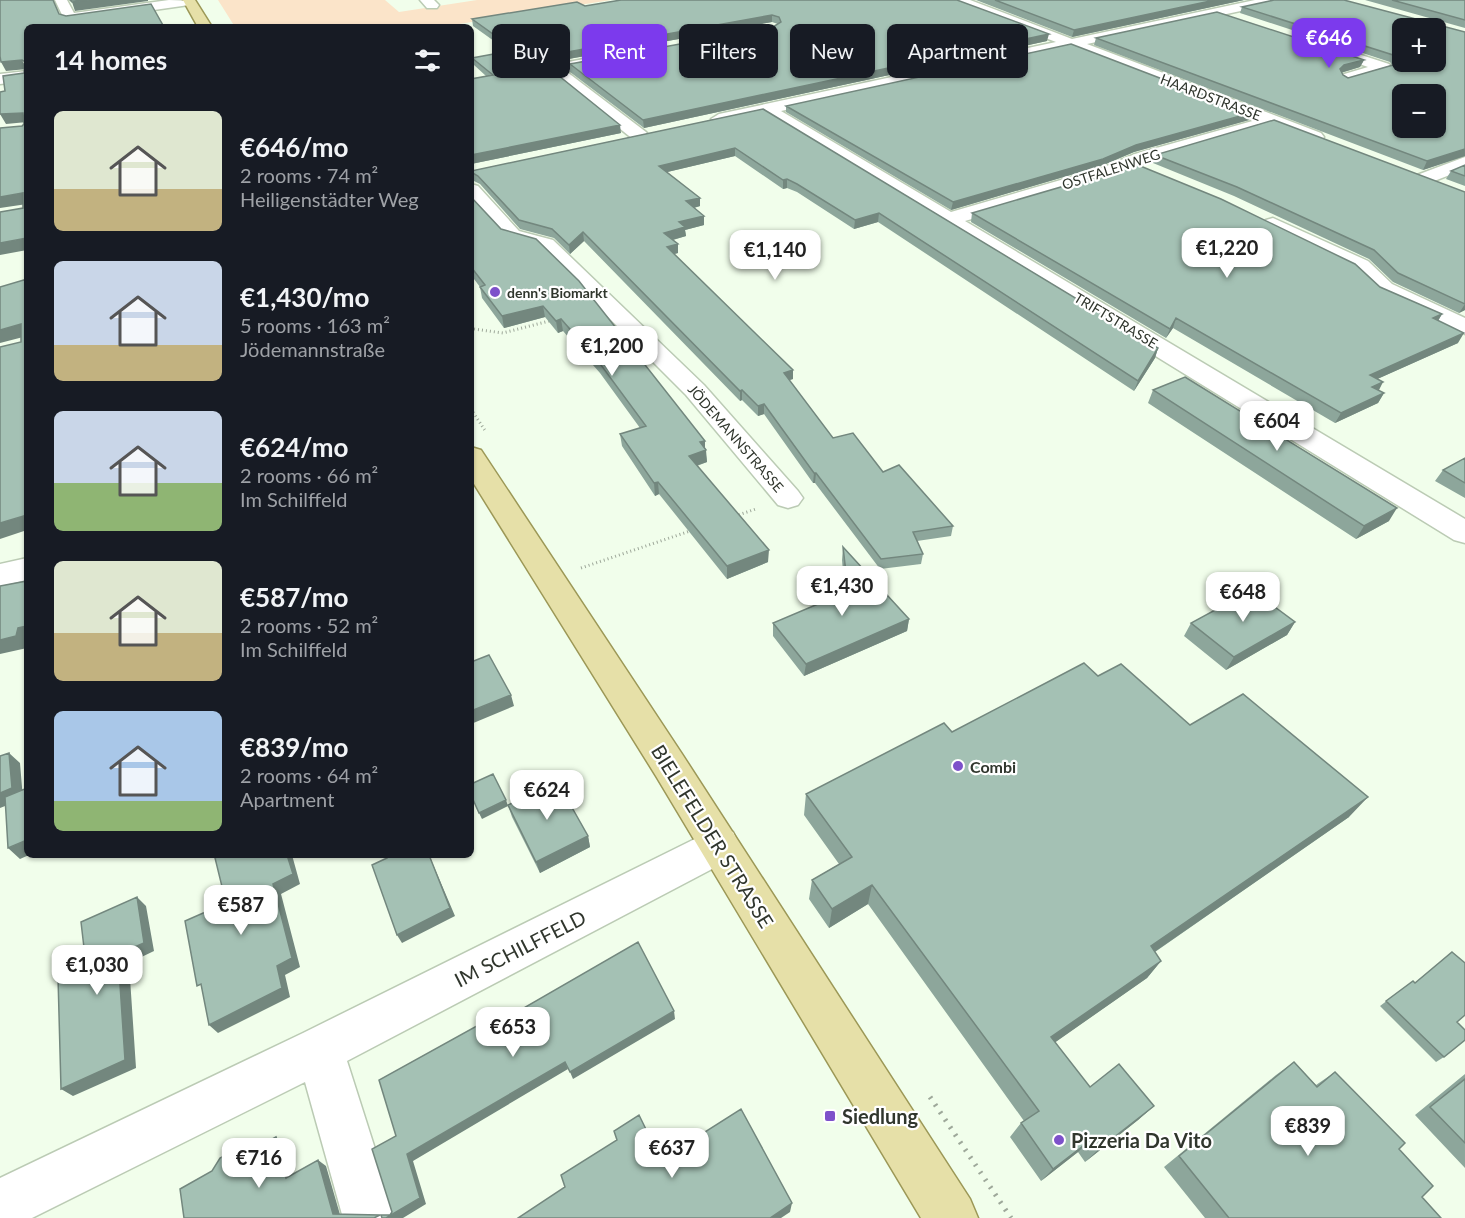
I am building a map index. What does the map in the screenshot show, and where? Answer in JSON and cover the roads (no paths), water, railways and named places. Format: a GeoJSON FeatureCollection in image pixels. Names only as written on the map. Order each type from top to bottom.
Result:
{"type":"FeatureCollection","features":[{"type":"Feature","properties":{"kind":"main road"},"geometry":{"type":"LineString","coordinates":[[189,0],[203,24]]}},
{"type":"Feature","properties":{"kind":"main road","name":"BIELEFELDER STRASSE"},"geometry":{"type":"LineString","coordinates":[[474,461],[719,845],[951,1218]]}},
{"type":"Feature","properties":{"kind":"street"},"geometry":{"type":"LineString","coordinates":[[62,0],[70,18],[141,4],[189,0]]}},
{"type":"Feature","properties":{"kind":"street","name":"HAARDSTRASSE"},"geometry":{"type":"LineString","coordinates":[[958,0],[1326,142]]}},
{"type":"Feature","properties":{"kind":"street"},"geometry":{"type":"LineString","coordinates":[[709,121],[1273,0]]}},
{"type":"Feature","properties":{"kind":"street"},"geometry":{"type":"LineString","coordinates":[[1216,12],[1250,23]]}},
{"type":"Feature","properties":{"kind":"street"},"geometry":{"type":"LineString","coordinates":[[1306,41],[1384,67],[1346,78]]}},
{"type":"Feature","properties":{"kind":"street"},"geometry":{"type":"LineString","coordinates":[[582,63],[563,67],[558,73],[646,135],[618,141]]}},
{"type":"Feature","properties":{"kind":"street"},"geometry":{"type":"LineString","coordinates":[[0,79],[24,76]]}},
{"type":"Feature","properties":{"kind":"street","name":"TRIFTSTRASSE"},"geometry":{"type":"LineString","coordinates":[[766,109],[1465,533]]}},
{"type":"Feature","properties":{"kind":"street","name":"OSTFALENWEG"},"geometry":{"type":"LineString","coordinates":[[950,219],[1272,121]]}},
{"type":"Feature","properties":{"kind":"street"},"geometry":{"type":"LineString","coordinates":[[1444,187],[1418,177],[1465,162]]}},
{"type":"Feature","properties":{"kind":"street"},"geometry":{"type":"LineString","coordinates":[[1131,163],[1162,176]]}},
{"type":"Feature","properties":{"kind":"street","name":"JÖDEMANNSTRASSE"},"geometry":{"type":"LineString","coordinates":[[474,193],[512,235],[546,244],[609,305],[695,390],[788,498]]}},
{"type":"Feature","properties":{"kind":"street"},"geometry":{"type":"LineString","coordinates":[[1257,217],[1360,266],[1384,289],[1465,327]]}},
{"type":"Feature","properties":{"kind":"street"},"geometry":{"type":"LineString","coordinates":[[0,575],[24,570]]}},
{"type":"Feature","properties":{"kind":"street","name":"IM SCHILFFELD"},"geometry":{"type":"LineString","coordinates":[[0,1206],[320,1050],[719,845]]}},
{"type":"Feature","properties":{"kind":"street"},"geometry":{"type":"LineString","coordinates":[[320,1050],[370,1218]]}},
{"type":"Feature","properties":{"kind":"place","name":"denn's Biomarkt"},"geometry":{"type":"Point","coordinates":[495,292]}},
{"type":"Feature","properties":{"kind":"place","name":"Combi"},"geometry":{"type":"Point","coordinates":[958,766]}},
{"type":"Feature","properties":{"kind":"place","name":"Siedlung"},"geometry":{"type":"Point","coordinates":[830,1116]}},
{"type":"Feature","properties":{"kind":"place","name":"Pizzeria Da Vito"},"geometry":{"type":"Point","coordinates":[1059,1140]}}]}
